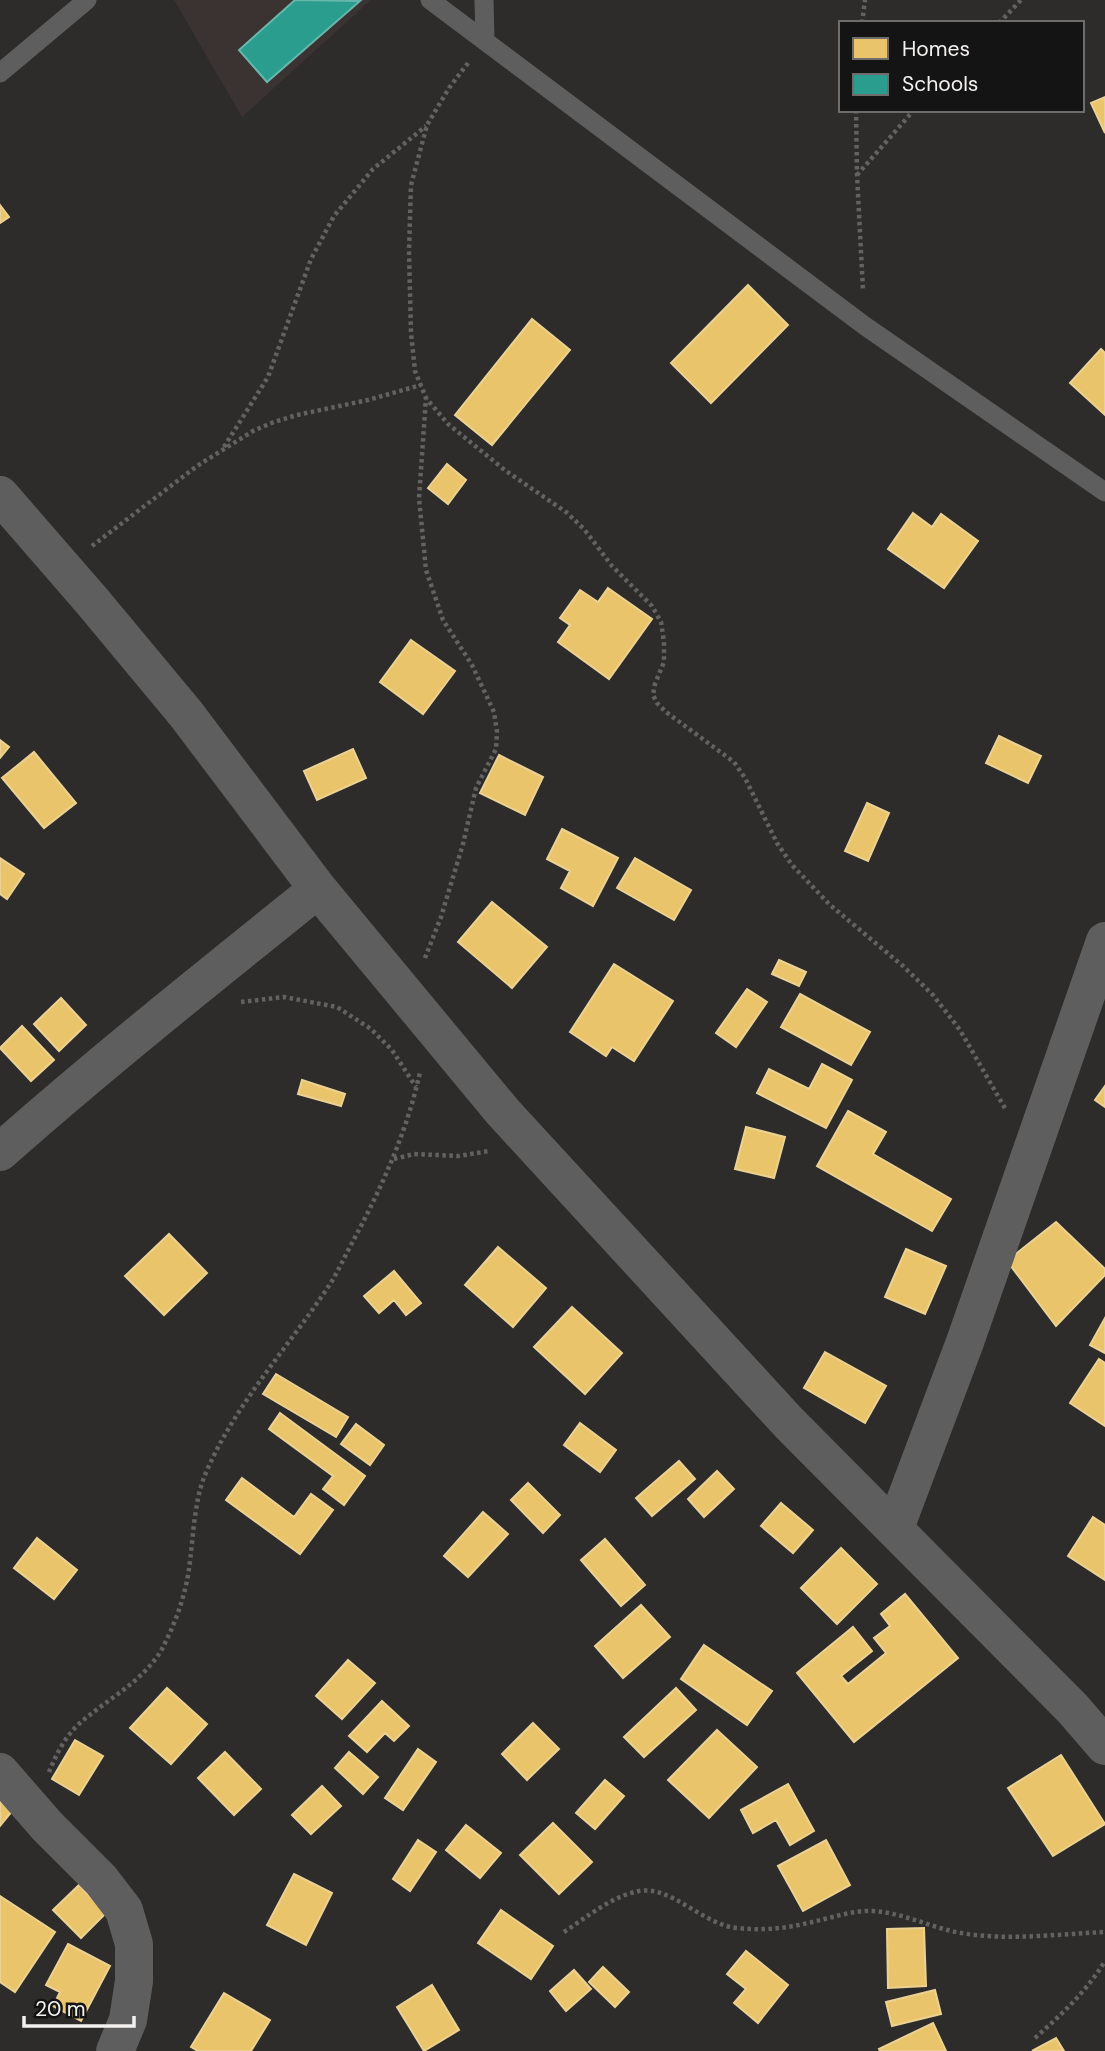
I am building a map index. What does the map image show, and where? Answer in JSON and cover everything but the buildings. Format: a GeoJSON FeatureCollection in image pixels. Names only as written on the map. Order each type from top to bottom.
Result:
{"type":"FeatureCollection","features":[{"type":"Feature","properties":{"kind":"street"},"geometry":{"type":"LineString","coordinates":[[0,495],[186,714],[318,890],[503,1112],[781,1414],[1073,1709],[1105,1746]]}},
{"type":"Feature","properties":{"kind":"street"},"geometry":{"type":"LineString","coordinates":[[0,1152],[213,973],[318,890]]}},
{"type":"Feature","properties":{"kind":"street"},"geometry":{"type":"LineString","coordinates":[[895,1528],[965,1342],[1105,940]]}},
{"type":"Feature","properties":{"kind":"street"},"geometry":{"type":"LineString","coordinates":[[0,1772],[47,1826],[101,1880],[124,1910],[134,1944],[134,1981],[128,2020],[115,2051]]}},
{"type":"Feature","properties":{"kind":"lane"},"geometry":{"type":"LineString","coordinates":[[0,73],[87,0]]}},
{"type":"Feature","properties":{"kind":"lane"},"geometry":{"type":"LineString","coordinates":[[430,0],[865,326],[1105,492]]}},
{"type":"Feature","properties":{"kind":"lane"},"geometry":{"type":"LineString","coordinates":[[484,0],[485,40]]}},
{"type":"Feature","properties":{"kind":"path"},"geometry":{"type":"LineString","coordinates":[[862,21],[865,0]]}},
{"type":"Feature","properties":{"kind":"path"},"geometry":{"type":"LineString","coordinates":[[1001,21],[1021,0]]}},
{"type":"Feature","properties":{"kind":"path"},"geometry":{"type":"LineString","coordinates":[[485,40],[449,88],[427,125],[411,185],[411,333],[415,371],[426,398],[448,424],[483,453],[566,512],[584,529],[612,566],[652,606],[661,622],[664,642],[664,662],[653,695],[657,703],[734,761],[777,843],[792,864],[829,904],[933,995],[960,1030],[1031,1155]]}},
{"type":"Feature","properties":{"kind":"path"},"geometry":{"type":"LineString","coordinates":[[856,112],[865,326]]}},
{"type":"Feature","properties":{"kind":"path"},"geometry":{"type":"LineString","coordinates":[[857,176],[912,112]]}},
{"type":"Feature","properties":{"kind":"path"},"geometry":{"type":"LineString","coordinates":[[224,448],[268,377],[311,259],[334,216],[373,169],[427,125]]}},
{"type":"Feature","properties":{"kind":"path"},"geometry":{"type":"LineString","coordinates":[[64,568],[159,493],[224,448],[274,422],[368,401],[421,385]]}},
{"type":"Feature","properties":{"kind":"path"},"geometry":{"type":"LineString","coordinates":[[47,1826],[44,1801],[46,1782],[64,1742],[79,1724],[137,1678],[160,1652],[178,1614],[189,1572],[194,1526],[204,1477],[237,1414],[332,1280],[393,1159],[416,1088],[420,1010],[441,917],[463,844],[476,788],[496,749],[497,732],[494,712],[472,665],[443,620],[426,570],[419,498],[426,398]]}},
{"type":"Feature","properties":{"kind":"path"},"geometry":{"type":"LineString","coordinates":[[236,1002],[284,997],[337,1007],[371,1029],[392,1050],[416,1088]]}},
{"type":"Feature","properties":{"kind":"path"},"geometry":{"type":"LineString","coordinates":[[393,1159],[414,1154],[459,1156],[531,1143]]}},
{"type":"Feature","properties":{"kind":"path"},"geometry":{"type":"LineString","coordinates":[[564,1932],[620,1897],[640,1891],[653,1891],[706,1918],[733,1928],[788,1927],[846,1913],[873,1911],[902,1916],[960,1933],[989,1936],[1105,1932]]}},
{"type":"Feature","properties":{"kind":"path"},"geometry":{"type":"LineString","coordinates":[[1035,2038],[1072,2006],[1105,1961]]}},
{"type":"Feature","properties":{"kind":"shaded area"},"geometry":{"type":"Polygon","coordinates":[[[174,0],[371,0],[242,117],[174,0]]]}}]}
